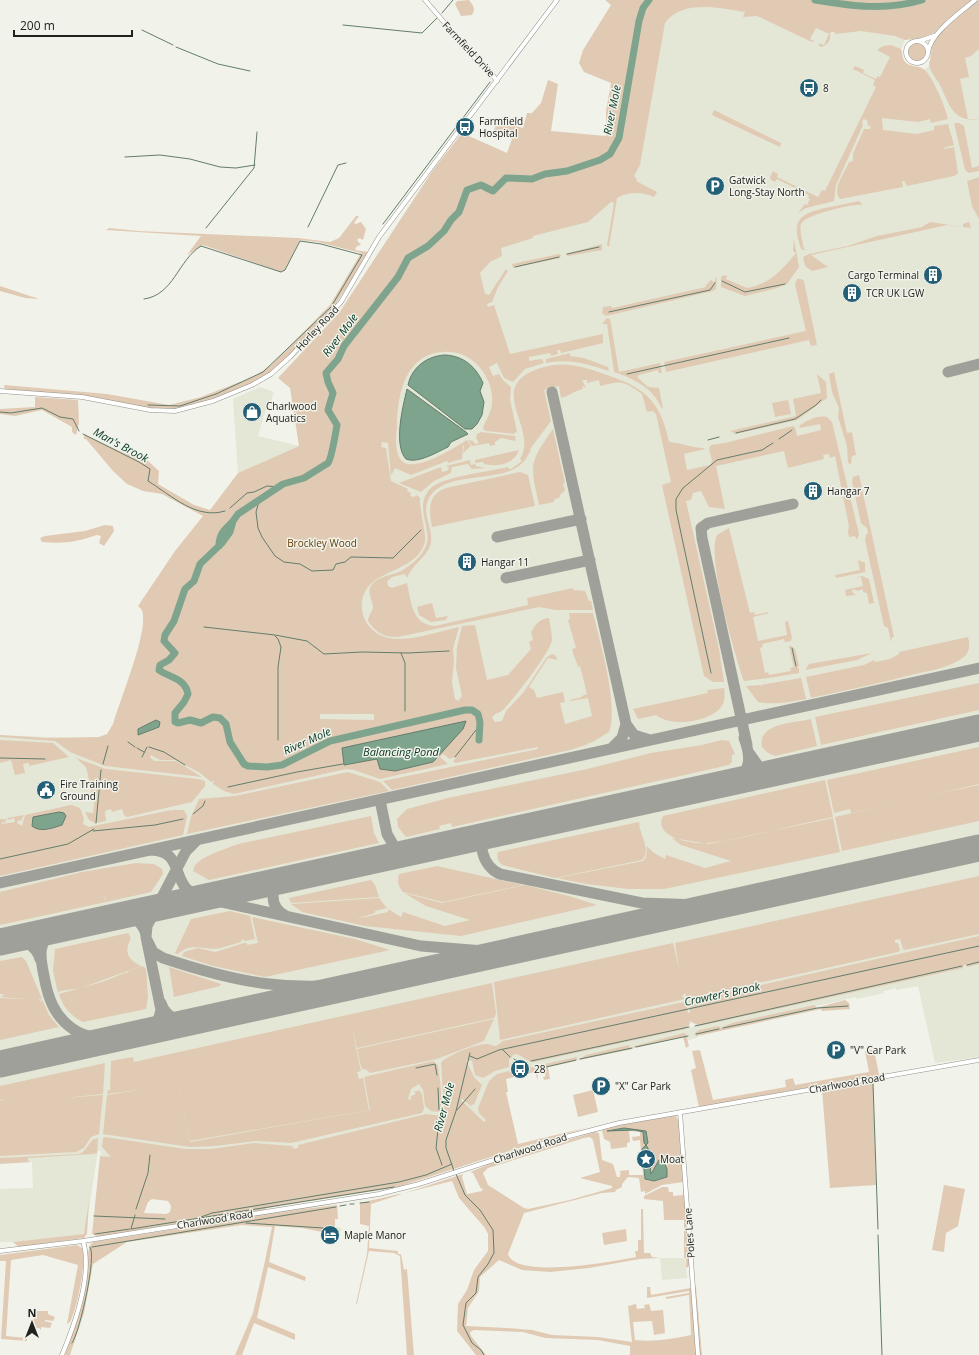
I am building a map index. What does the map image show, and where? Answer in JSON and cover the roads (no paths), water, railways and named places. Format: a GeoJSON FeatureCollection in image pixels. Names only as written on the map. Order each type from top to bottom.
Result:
{"type":"FeatureCollection","features":[{"type":"Feature","properties":{"kind":"street","name":"Farmfield Drive"},"geometry":{"type":"LineString","coordinates":[[425,0],[478,62],[488,69],[498,81]]}},
{"type":"Feature","properties":{"kind":"street","name":"Horley Road"},"geometry":{"type":"LineString","coordinates":[[0,391],[75,397],[150,410],[175,411],[196,407],[225,396],[270,374],[290,357],[341,302],[380,237],[557,0]]}},
{"type":"Feature","properties":{"kind":"street"},"geometry":{"type":"LineString","coordinates":[[936,35],[925,40],[910,43],[906,53],[909,60],[914,63],[921,62],[925,59],[929,46],[936,35],[975,0]]}},
{"type":"Feature","properties":{"kind":"street"},"geometry":{"type":"LineString","coordinates":[[916,41],[924,44],[928,52]]}},
{"type":"Feature","properties":{"kind":"street","name":"Charlwood Road"},"geometry":{"type":"LineString","coordinates":[[0,1251],[83,1241],[367,1197],[402,1189],[598,1127],[979,1060]]}},
{"type":"Feature","properties":{"kind":"street","name":"Poles Lane"},"geometry":{"type":"LineString","coordinates":[[680,1112],[698,1355]]}},
{"type":"Feature","properties":{"kind":"street"},"geometry":{"type":"LineString","coordinates":[[62,1355],[81,1294],[87,1256],[83,1241]]}},
{"type":"Feature","properties":{"kind":"water"},"geometry":{"type":"Polygon","coordinates":[[[445,355],[464,360],[473,367],[483,383],[480,391],[484,402],[482,415],[472,429],[465,429],[408,385],[413,373],[421,364],[426,360],[445,355]]]}},
{"type":"Feature","properties":{"kind":"water"},"geometry":{"type":"Polygon","coordinates":[[[407,389],[468,434],[451,442],[448,447],[427,457],[416,460],[406,459],[402,453],[400,445],[400,425],[407,389]]]}},
{"type":"Feature","properties":{"kind":"water"},"geometry":{"type":"Polygon","coordinates":[[[156,720],[160,722],[159,727],[138,735],[138,729],[156,720]]]}},
{"type":"Feature","properties":{"kind":"water","name":"Balancing Pond"},"geometry":{"type":"Polygon","coordinates":[[[466,721],[463,729],[433,762],[395,771],[380,769],[377,759],[344,765],[342,748],[466,721]]]}},
{"type":"Feature","properties":{"kind":"water"},"geometry":{"type":"Polygon","coordinates":[[[59,812],[64,813],[66,816],[62,825],[43,830],[32,826],[33,817],[59,812]]]}},
{"type":"Feature","properties":{"kind":"water"},"geometry":{"type":"Polygon","coordinates":[[[624,1128],[646,1131],[648,1143],[646,1145],[644,1143],[643,1132],[635,1130],[607,1131],[624,1128]]]}},
{"type":"Feature","properties":{"kind":"water"},"geometry":{"type":"Polygon","coordinates":[[[646,1145],[648,1148],[651,1174],[659,1160],[663,1160],[667,1169],[667,1177],[654,1181],[645,1179],[642,1149],[646,1145]]]}},
{"type":"Feature","properties":{"kind":"waterway"},"geometry":{"type":"LineString","coordinates":[[442,13],[453,0]]}},
{"type":"Feature","properties":{"kind":"waterway","name":"River Mole"},"geometry":{"type":"LineString","coordinates":[[479,740],[480,722],[478,714],[472,710],[465,710],[330,741],[282,765],[267,767],[248,766],[244,764],[230,742],[226,724],[220,718],[213,717],[201,723],[190,720],[178,723],[175,722],[175,713],[184,702],[188,694],[184,685],[180,681],[159,670],[160,665],[169,660],[175,653],[164,641],[165,635],[174,621],[185,589],[194,581],[200,564],[222,543],[230,532],[233,521],[238,514],[283,484],[304,478],[328,463],[337,425],[328,410],[333,393],[326,373],[338,359],[344,346],[398,277],[408,258],[428,246],[444,231],[451,220],[459,212],[467,190],[481,185],[493,191],[506,178],[532,179],[545,174],[567,171],[600,160],[610,154],[619,138],[639,21],[643,8],[649,0]]}},
{"type":"Feature","properties":{"kind":"waterway","name":"River Mole"},"geometry":{"type":"LineString","coordinates":[[815,0],[855,6],[895,5],[922,0]]}},
{"type":"Feature","properties":{"kind":"waterway"},"geometry":{"type":"LineString","coordinates":[[343,25],[422,33],[437,18]]}},
{"type":"Feature","properties":{"kind":"waterway"},"geometry":{"type":"LineString","coordinates":[[142,30],[173,45]]}},
{"type":"Feature","properties":{"kind":"waterway"},"geometry":{"type":"LineString","coordinates":[[176,47],[218,64],[250,71]]}},
{"type":"Feature","properties":{"kind":"waterway"},"geometry":{"type":"LineString","coordinates":[[383,224],[490,82]]}},
{"type":"Feature","properties":{"kind":"waterway"},"geometry":{"type":"LineString","coordinates":[[206,228],[254,168],[257,132]]}},
{"type":"Feature","properties":{"kind":"waterway"},"geometry":{"type":"LineString","coordinates":[[125,157],[160,155],[190,159],[220,167],[236,168],[255,165]]}},
{"type":"Feature","properties":{"kind":"waterway"},"geometry":{"type":"LineString","coordinates":[[308,227],[338,165],[346,163]]}},
{"type":"Feature","properties":{"kind":"waterway"},"geometry":{"type":"LineString","coordinates":[[144,299],[154,296],[162,291],[193,252],[201,246],[281,272],[285,270],[300,241],[321,244],[362,255],[331,307],[263,372],[216,394],[180,406],[148,405]]}},
{"type":"Feature","properties":{"kind":"waterway"},"geometry":{"type":"LineString","coordinates":[[567,254],[599,247]]}},
{"type":"Feature","properties":{"kind":"waterway"},"geometry":{"type":"LineString","coordinates":[[515,267],[559,257]]}},
{"type":"Feature","properties":{"kind":"waterway"},"geometry":{"type":"LineString","coordinates":[[722,281],[745,292],[785,284]]}},
{"type":"Feature","properties":{"kind":"waterway"},"geometry":{"type":"LineString","coordinates":[[609,312],[710,290],[715,283]]}},
{"type":"Feature","properties":{"kind":"waterway"},"geometry":{"type":"LineString","coordinates":[[627,374],[789,338]]}},
{"type":"Feature","properties":{"kind":"waterway"},"geometry":{"type":"LineString","coordinates":[[736,433],[795,419],[821,400]]}},
{"type":"Feature","properties":{"kind":"waterway","name":"Man's Brook"},"geometry":{"type":"LineString","coordinates":[[0,412],[11,413],[42,408],[60,417],[73,419],[79,431]]}},
{"type":"Feature","properties":{"kind":"waterway"},"geometry":{"type":"LineString","coordinates":[[779,439],[792,430]]}},
{"type":"Feature","properties":{"kind":"waterway","name":"Man's Brook"},"geometry":{"type":"LineString","coordinates":[[83,434],[150,469],[148,481],[184,505],[204,512],[214,513],[225,511]]}},
{"type":"Feature","properties":{"kind":"waterway"},"geometry":{"type":"LineString","coordinates":[[708,440],[719,437]]}},
{"type":"Feature","properties":{"kind":"waterway"},"geometry":{"type":"LineString","coordinates":[[711,673],[676,510],[676,499],[683,488],[717,460],[762,450],[773,443]]}},
{"type":"Feature","properties":{"kind":"waterway","name":"Man's Brook"},"geometry":{"type":"LineString","coordinates":[[230,508],[247,493],[254,492],[267,486],[279,487]]}},
{"type":"Feature","properties":{"kind":"waterway","name":"Man's Brook"},"geometry":{"type":"LineString","coordinates":[[260,498],[256,512],[258,528],[262,537],[275,556],[284,562],[300,564],[312,571],[333,570],[336,564],[345,562],[351,557],[393,558],[421,530]]}},
{"type":"Feature","properties":{"kind":"waterway"},"geometry":{"type":"LineString","coordinates":[[219,546],[221,535],[233,521]]}},
{"type":"Feature","properties":{"kind":"waterway"},"geometry":{"type":"LineString","coordinates":[[204,627],[275,635],[307,641],[324,654],[449,651]]}},
{"type":"Feature","properties":{"kind":"waterway"},"geometry":{"type":"LineString","coordinates":[[275,636],[281,647],[278,667],[278,740]]}},
{"type":"Feature","properties":{"kind":"waterway"},"geometry":{"type":"LineString","coordinates":[[792,648],[796,666]]}},
{"type":"Feature","properties":{"kind":"waterway"},"geometry":{"type":"LineString","coordinates":[[401,653],[405,663],[405,711]]}},
{"type":"Feature","properties":{"kind":"waterway"},"geometry":{"type":"LineString","coordinates":[[455,757],[476,730]]}},
{"type":"Feature","properties":{"kind":"waterway"},"geometry":{"type":"LineString","coordinates":[[128,742],[135,747]]}},
{"type":"Feature","properties":{"kind":"waterway"},"geometry":{"type":"LineString","coordinates":[[103,764],[108,746]]}},
{"type":"Feature","properties":{"kind":"waterway"},"geometry":{"type":"LineString","coordinates":[[142,757],[147,747]]}},
{"type":"Feature","properties":{"kind":"waterway"},"geometry":{"type":"LineString","coordinates":[[149,747],[164,752],[185,765]]}},
{"type":"Feature","properties":{"kind":"waterway"},"geometry":{"type":"LineString","coordinates":[[137,748],[144,752]]}},
{"type":"Feature","properties":{"kind":"waterway"},"geometry":{"type":"LineString","coordinates":[[0,758],[45,759]]}},
{"type":"Feature","properties":{"kind":"waterway"},"geometry":{"type":"LineString","coordinates":[[228,787],[343,764]]}},
{"type":"Feature","properties":{"kind":"waterway"},"geometry":{"type":"LineString","coordinates":[[96,823],[101,770]]}},
{"type":"Feature","properties":{"kind":"waterway"},"geometry":{"type":"LineString","coordinates":[[193,814],[203,806],[205,801]]}},
{"type":"Feature","properties":{"kind":"waterway"},"geometry":{"type":"LineString","coordinates":[[93,831],[155,825],[183,819]]}},
{"type":"Feature","properties":{"kind":"waterway"},"geometry":{"type":"LineString","coordinates":[[0,859],[68,844],[94,829]]}},
{"type":"Feature","properties":{"kind":"waterway","name":"Crawter's Brook"},"geometry":{"type":"LineString","coordinates":[[470,1056],[477,1059],[499,1050],[979,946]]}},
{"type":"Feature","properties":{"kind":"waterway"},"geometry":{"type":"LineString","coordinates":[[967,965],[979,962]]}},
{"type":"Feature","properties":{"kind":"waterway"},"geometry":{"type":"LineString","coordinates":[[695,1026],[962,966]]}},
{"type":"Feature","properties":{"kind":"waterway"},"geometry":{"type":"LineString","coordinates":[[723,1028],[817,1008],[848,1006]]}},
{"type":"Feature","properties":{"kind":"waterway"},"geometry":{"type":"LineString","coordinates":[[531,1061],[689,1027]]}},
{"type":"Feature","properties":{"kind":"waterway"},"geometry":{"type":"LineString","coordinates":[[696,1034],[719,1029]]}},
{"type":"Feature","properties":{"kind":"waterway"},"geometry":{"type":"LineString","coordinates":[[636,1047],[688,1036]]}},
{"type":"Feature","properties":{"kind":"waterway"},"geometry":{"type":"LineString","coordinates":[[580,1059],[632,1048]]}},
{"type":"Feature","properties":{"kind":"waterway"},"geometry":{"type":"LineString","coordinates":[[503,1050],[510,1057]]}},
{"type":"Feature","properties":{"kind":"waterway","name":"River Mole"},"geometry":{"type":"LineString","coordinates":[[454,1171],[446,1148],[446,1140],[456,1111],[470,1053]]}},
{"type":"Feature","properties":{"kind":"waterway"},"geometry":{"type":"LineString","coordinates":[[514,1059],[520,1063],[524,1062]]}},
{"type":"Feature","properties":{"kind":"waterway"},"geometry":{"type":"LineString","coordinates":[[542,1068],[576,1060]]}},
{"type":"Feature","properties":{"kind":"waterway"},"geometry":{"type":"LineString","coordinates":[[416,1068],[435,1064],[437,1075]]}},
{"type":"Feature","properties":{"kind":"waterway"},"geometry":{"type":"LineString","coordinates":[[873,1083],[878,1229]]}},
{"type":"Feature","properties":{"kind":"waterway"},"geometry":{"type":"LineString","coordinates":[[438,1088],[439,1110]]}},
{"type":"Feature","properties":{"kind":"waterway"},"geometry":{"type":"LineString","coordinates":[[457,1110],[475,1089]]}},
{"type":"Feature","properties":{"kind":"waterway"},"geometry":{"type":"LineString","coordinates":[[439,1120],[436,1148],[442,1165]]}},
{"type":"Feature","properties":{"kind":"waterway"},"geometry":{"type":"LineString","coordinates":[[136,1209],[148,1173],[150,1155]]}},
{"type":"Feature","properties":{"kind":"waterway"},"geometry":{"type":"LineString","coordinates":[[201,1217],[212,1213],[399,1182],[426,1175],[452,1164]]}},
{"type":"Feature","properties":{"kind":"waterway","name":"River Mole"},"geometry":{"type":"LineString","coordinates":[[456,1174],[465,1195],[480,1210],[493,1230],[494,1253],[478,1277],[476,1293],[466,1303],[463,1325],[472,1343],[481,1350],[484,1355]]}},
{"type":"Feature","properties":{"kind":"waterway"},"geometry":{"type":"LineString","coordinates":[[135,1215],[131,1229],[394,1187]]}},
{"type":"Feature","properties":{"kind":"waterway"},"geometry":{"type":"LineString","coordinates":[[360,1203],[369,1202]]}},
{"type":"Feature","properties":{"kind":"waterway"},"geometry":{"type":"LineString","coordinates":[[340,1206],[346,1205]]}},
{"type":"Feature","properties":{"kind":"waterway"},"geometry":{"type":"LineString","coordinates":[[92,1247],[336,1207]]}},
{"type":"Feature","properties":{"kind":"waterway"},"geometry":{"type":"LineString","coordinates":[[94,1216],[165,1219]]}},
{"type":"Feature","properties":{"kind":"waterway"},"geometry":{"type":"LineString","coordinates":[[246,1223],[323,1228]]}},
{"type":"Feature","properties":{"kind":"waterway"},"geometry":{"type":"LineString","coordinates":[[95,1234],[130,1229]]}},
{"type":"Feature","properties":{"kind":"waterway"},"geometry":{"type":"LineString","coordinates":[[878,1235],[882,1355]]}},
{"type":"Feature","properties":{"kind":"waterway"},"geometry":{"type":"LineString","coordinates":[[72,1343],[87,1294],[92,1253],[90,1247]]}},
{"type":"Feature","properties":{"kind":"place","name":"8"},"geometry":{"type":"Point","coordinates":[809,88]}},
{"type":"Feature","properties":{"kind":"place","name":"Farmfield Hospital"},"geometry":{"type":"Point","coordinates":[465,127]}},
{"type":"Feature","properties":{"kind":"place","name":"Gatwick Long-Stay North"},"geometry":{"type":"Point","coordinates":[715,186]}},
{"type":"Feature","properties":{"kind":"place","name":"Cargo Terminal"},"geometry":{"type":"Point","coordinates":[933,275]}},
{"type":"Feature","properties":{"kind":"place","name":"TCR UK LGW"},"geometry":{"type":"Point","coordinates":[852,293]}},
{"type":"Feature","properties":{"kind":"place","name":"Charlwood Aquatics"},"geometry":{"type":"Point","coordinates":[252,412]}},
{"type":"Feature","properties":{"kind":"place","name":"Hangar 7"},"geometry":{"type":"Point","coordinates":[813,491]}},
{"type":"Feature","properties":{"kind":"place","name":"Hangar 11"},"geometry":{"type":"Point","coordinates":[467,562]}},
{"type":"Feature","properties":{"kind":"place","name":"Fire Training Ground"},"geometry":{"type":"Point","coordinates":[46,790]}},
{"type":"Feature","properties":{"kind":"place","name":"\"V\" Car Park"},"geometry":{"type":"Point","coordinates":[836,1050]}},
{"type":"Feature","properties":{"kind":"place","name":"28"},"geometry":{"type":"Point","coordinates":[520,1069]}},
{"type":"Feature","properties":{"kind":"place","name":"\"X\" Car Park"},"geometry":{"type":"Point","coordinates":[601,1086]}},
{"type":"Feature","properties":{"kind":"place","name":"Moat"},"geometry":{"type":"Point","coordinates":[646,1159]}},
{"type":"Feature","properties":{"kind":"place","name":"Maple Manor"},"geometry":{"type":"Point","coordinates":[330,1235]}},
{"type":"Feature","properties":{"kind":"park label","name":"Brockley Wood"},"geometry":{"type":"Point","coordinates":[322,543]}}]}
